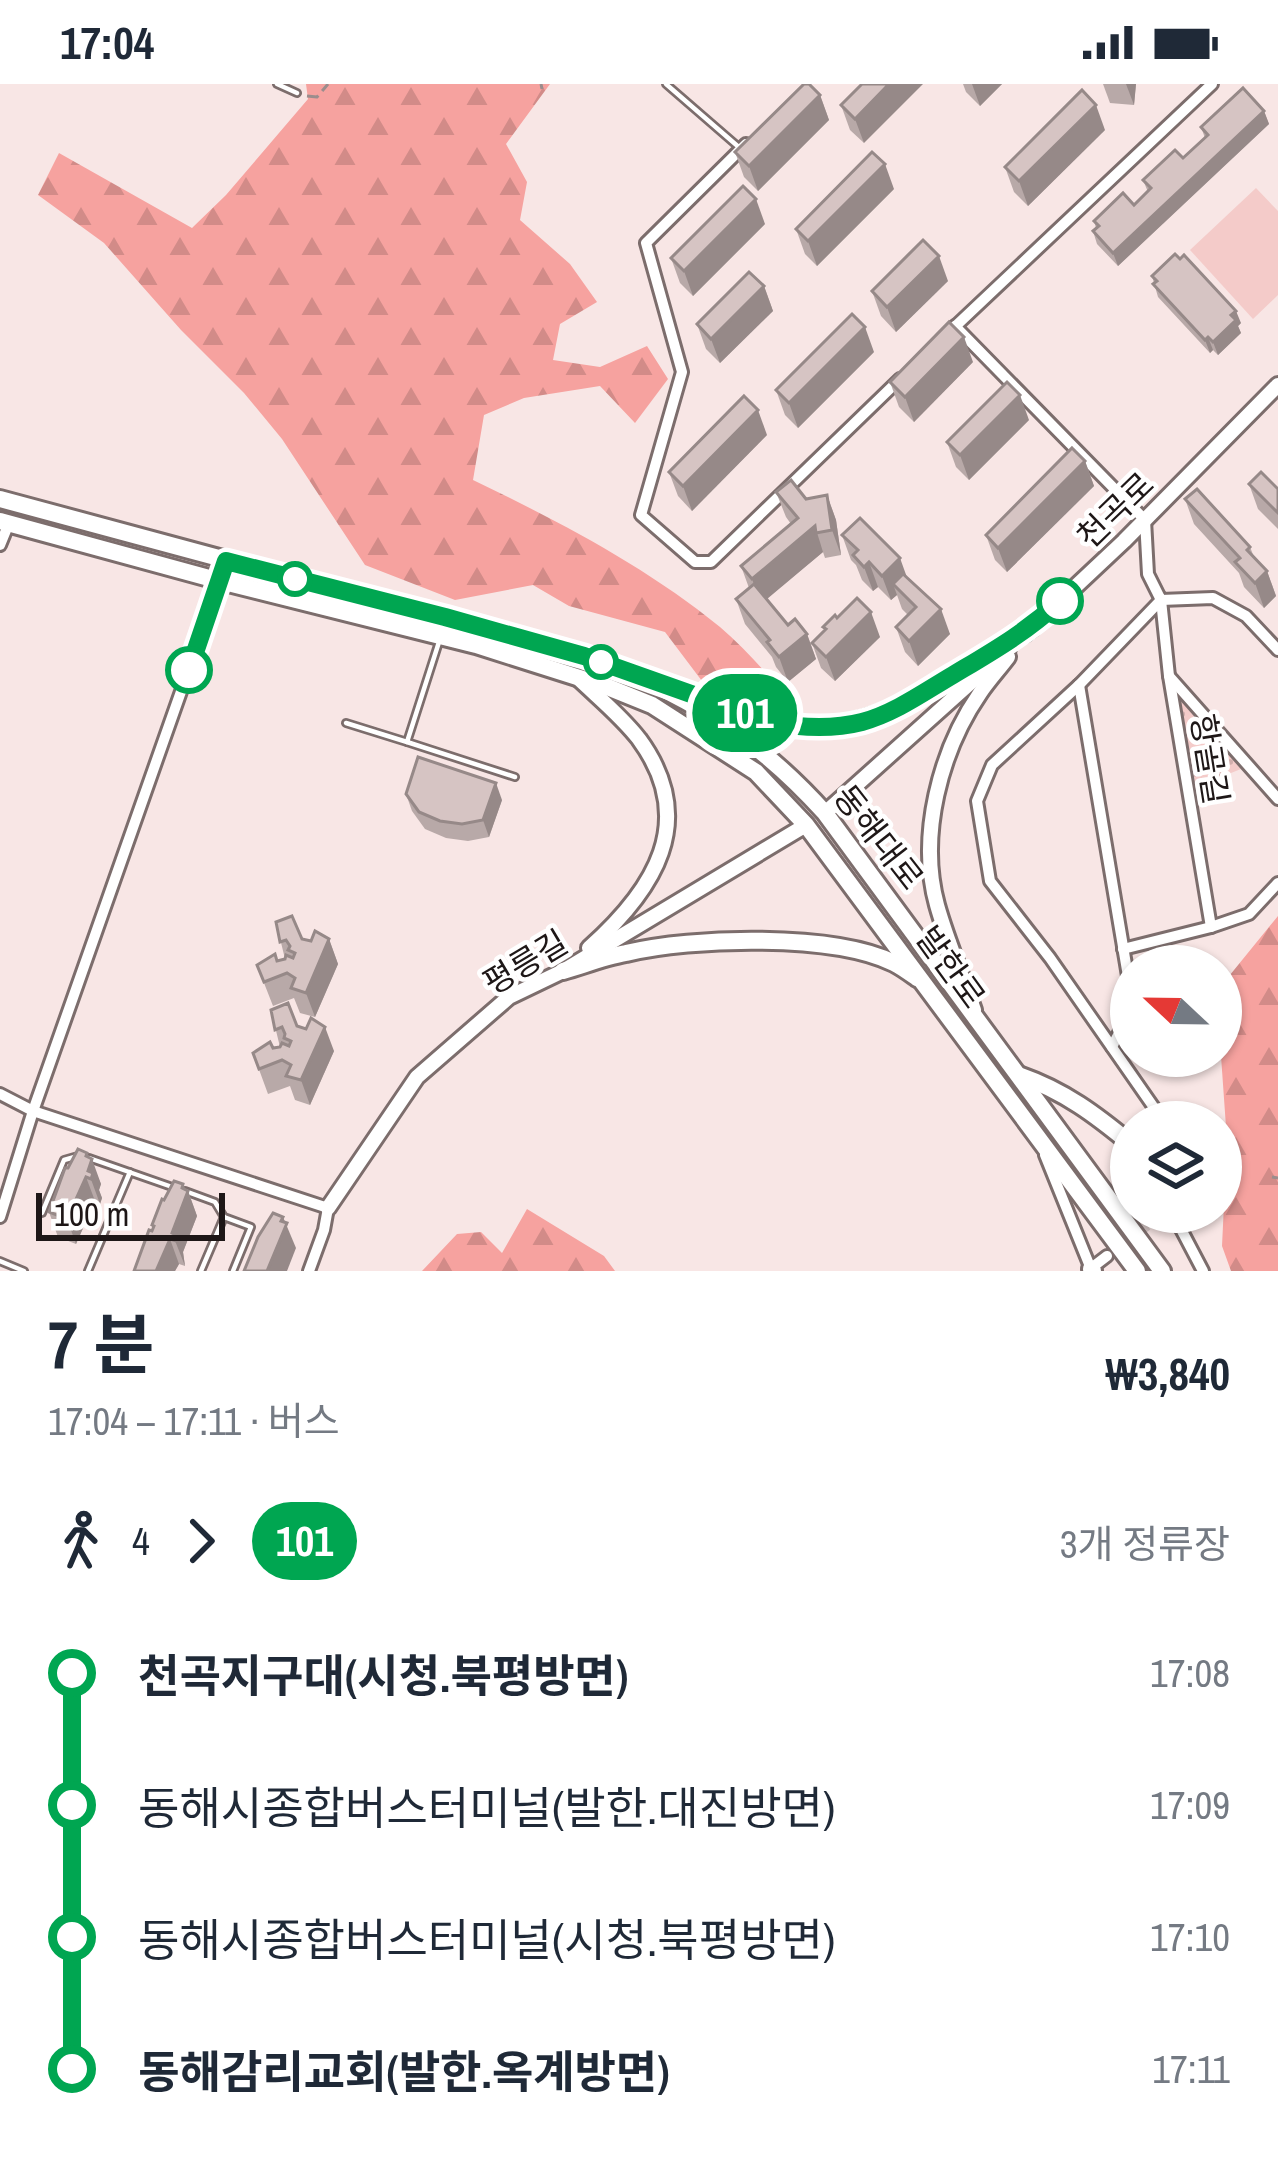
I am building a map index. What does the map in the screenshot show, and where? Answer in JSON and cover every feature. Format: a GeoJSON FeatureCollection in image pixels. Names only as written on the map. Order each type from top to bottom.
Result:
{"type":"FeatureCollection","features":[{"type":"Feature","properties":{"kind":"main road","name":"동해대로"},"geometry":{"type":"LineString","coordinates":[[0,499],[496,630],[637,675],[685,698],[762,749],[826,813],[1162,1271]]}},
{"type":"Feature","properties":{"kind":"main road","name":"발한로"},"geometry":{"type":"LineString","coordinates":[[4,522],[576,677],[652,705],[697,732],[756,772],[806,825],[1137,1271]]}},
{"type":"Feature","properties":{"kind":"main road"},"geometry":{"type":"LineString","coordinates":[[220,581],[226,561]]}},
{"type":"Feature","properties":{"kind":"main road"},"geometry":{"type":"LineString","coordinates":[[637,675],[770,722],[831,728],[864,722],[904,704],[1031,628]]}},
{"type":"Feature","properties":{"kind":"main road"},"geometry":{"type":"LineString","coordinates":[[806,825],[826,813]]}},
{"type":"Feature","properties":{"kind":"main road"},"geometry":{"type":"LineString","coordinates":[[563,971],[627,952],[674,945],[769,941],[862,953],[892,962],[925,983]]}},
{"type":"Feature","properties":{"kind":"main road"},"geometry":{"type":"LineString","coordinates":[[1021,1076],[1060,1091],[1110,1126]]}},
{"type":"Feature","properties":{"kind":"street"},"geometry":{"type":"LineString","coordinates":[[938,342],[1212,84]]}},
{"type":"Feature","properties":{"kind":"street"},"geometry":{"type":"LineString","coordinates":[[758,133],[646,243],[682,372],[641,515],[695,562],[711,562],[906,373]]}},
{"type":"Feature","properties":{"kind":"street"},"geometry":{"type":"LineString","coordinates":[[955,326],[1145,520]]}},
{"type":"Feature","properties":{"kind":"street","name":"천곡로"},"geometry":{"type":"LineString","coordinates":[[826,813],[1031,628],[1278,386]]}},
{"type":"Feature","properties":{"kind":"street","name":"항골길"},"geometry":{"type":"LineString","coordinates":[[1145,520],[1148,574],[1161,600],[1168,676],[1210,927]]}},
{"type":"Feature","properties":{"kind":"street"},"geometry":{"type":"LineString","coordinates":[[0,545],[4,522]]}},
{"type":"Feature","properties":{"kind":"street"},"geometry":{"type":"LineString","coordinates":[[0,1217],[220,581]]}},
{"type":"Feature","properties":{"kind":"street"},"geometry":{"type":"LineString","coordinates":[[1110,1044],[990,881],[977,801],[992,765],[1161,600],[1213,598],[1246,616],[1278,650]]}},
{"type":"Feature","properties":{"kind":"street"},"geometry":{"type":"LineString","coordinates":[[976,1015],[936,902],[930,853],[937,797],[951,746],[978,695],[1031,628]]}},
{"type":"Feature","properties":{"kind":"street"},"geometry":{"type":"LineString","coordinates":[[1168,676],[1278,799]]}},
{"type":"Feature","properties":{"kind":"street"},"geometry":{"type":"LineString","coordinates":[[563,971],[636,902],[654,874],[668,808],[659,775],[640,740],[576,677]]}},
{"type":"Feature","properties":{"kind":"street"},"geometry":{"type":"LineString","coordinates":[[1079,685],[1122,945]]}},
{"type":"Feature","properties":{"kind":"street","name":"평릉길"},"geometry":{"type":"LineString","coordinates":[[309,1271],[328,1208],[417,1077],[509,997],[563,971],[806,825]]}},
{"type":"Feature","properties":{"kind":"street"},"geometry":{"type":"LineString","coordinates":[[1139,945],[1249,914],[1278,883]]}},
{"type":"Feature","properties":{"kind":"street"},"geometry":{"type":"LineString","coordinates":[[492,976],[509,997]]}},
{"type":"Feature","properties":{"kind":"street"},"geometry":{"type":"LineString","coordinates":[[0,1094],[33,1111],[328,1208]]}},
{"type":"Feature","properties":{"kind":"street"},"geometry":{"type":"LineString","coordinates":[[1037,1136],[1090,1270],[1107,1256]]}},
{"type":"Feature","properties":{"kind":"street"},"geometry":{"type":"LineString","coordinates":[[1183,1233],[1203,1271]]}},
{"type":"Feature","properties":{"kind":"lane"},"geometry":{"type":"LineString","coordinates":[[277,84],[297,94]]}},
{"type":"Feature","properties":{"kind":"lane"},"geometry":{"type":"LineString","coordinates":[[666,84],[741,149]]}},
{"type":"Feature","properties":{"kind":"lane"},"geometry":{"type":"LineString","coordinates":[[406,742],[441,637]]}},
{"type":"Feature","properties":{"kind":"lane"},"geometry":{"type":"LineString","coordinates":[[346,723],[515,777]]}},
{"type":"Feature","properties":{"kind":"lane"},"geometry":{"type":"LineString","coordinates":[[42,1213],[64,1160],[73,1155],[130,1172],[215,1202],[224,1217],[251,1227],[233,1271]]}},
{"type":"Feature","properties":{"kind":"lane"},"geometry":{"type":"LineString","coordinates":[[88,1271],[130,1172]]}},
{"type":"Feature","properties":{"kind":"lane"},"geometry":{"type":"LineString","coordinates":[[200,1271],[224,1217]]}},
{"type":"Feature","properties":{"kind":"lane"},"geometry":{"type":"LineString","coordinates":[[0,1261],[24,1271]]}},
{"type":"Feature","properties":{"kind":"path"},"geometry":{"type":"LineString","coordinates":[[297,94],[316,98],[328,84]]}},
{"type":"Feature","properties":{"kind":"shaded area"},"geometry":{"type":"Polygon","coordinates":[[[1256,188],[1278,211],[1278,295],[1253,319],[1190,250],[1256,188]]]}},
{"type":"Feature","properties":{"kind":"shaded area"},"geometry":{"type":"Polygon","coordinates":[[[1180,700],[1241,769],[1196,787],[1180,700]]]}},
{"type":"Feature","properties":{"kind":"green space"},"geometry":{"type":"Polygon","coordinates":[[[306,84],[550,84],[506,144],[527,182],[520,220],[570,264],[597,302],[560,324],[553,360],[600,367],[647,346],[668,379],[635,423],[600,386],[524,398],[484,415],[473,480],[601,546],[720,627],[792,701],[770,730],[711,693],[665,632],[569,606],[533,585],[455,600],[365,565],[282,439],[244,393],[104,243],[38,195],[59,153],[192,228],[308,99],[306,84]]]}},
{"type":"Feature","properties":{"kind":"green space"},"geometry":{"type":"Polygon","coordinates":[[[1278,916],[1278,1271],[1231,1271],[1222,1246],[1223,1233],[1242,1233],[1242,1101],[1224,1101],[1222,1077],[1242,1077],[1242,960],[1278,916]]]}},
{"type":"Feature","properties":{"kind":"green space"},"geometry":{"type":"Polygon","coordinates":[[[527,1209],[604,1256],[615,1271],[422,1271],[457,1234],[481,1232],[502,1253],[527,1209]]]}},
{"type":"Feature","properties":{"kind":"building"},"geometry":{"type":"Polygon","coordinates":[[[804,84],[820,95],[749,166],[735,152],[804,84]]]}},
{"type":"Feature","properties":{"kind":"building"},"geometry":{"type":"Polygon","coordinates":[[[862,84],[889,84],[855,119],[841,105],[862,84]]]}},
{"type":"Feature","properties":{"kind":"building"},"geometry":{"type":"Polygon","coordinates":[[[1243,88],[1264,111],[1113,253],[1093,231],[1099,226],[1094,221],[1123,193],[1134,205],[1151,188],[1143,180],[1175,150],[1183,158],[1208,135],[1201,127],[1243,88]]]}},
{"type":"Feature","properties":{"kind":"building"},"geometry":{"type":"Polygon","coordinates":[[[1082,90],[1096,105],[1019,181],[1005,167],[1082,90]]]}},
{"type":"Feature","properties":{"kind":"building"},"geometry":{"type":"Polygon","coordinates":[[[872,152],[885,164],[808,241],[796,229],[872,152]]]}},
{"type":"Feature","properties":{"kind":"building"},"geometry":{"type":"Polygon","coordinates":[[[743,186],[756,199],[684,271],[671,258],[743,186]]]}},
{"type":"Feature","properties":{"kind":"building"},"geometry":{"type":"Polygon","coordinates":[[[923,240],[939,256],[887,307],[872,291],[923,240]]]}},
{"type":"Feature","properties":{"kind":"building"},"geometry":{"type":"Polygon","coordinates":[[[1175,254],[1180,259],[1184,255],[1236,311],[1231,315],[1236,320],[1213,342],[1208,337],[1205,340],[1153,284],[1157,281],[1152,276],[1175,254]]]}},
{"type":"Feature","properties":{"kind":"building"},"geometry":{"type":"Polygon","coordinates":[[[749,272],[764,286],[711,339],[697,324],[749,272]]]}},
{"type":"Feature","properties":{"kind":"building"},"geometry":{"type":"Polygon","coordinates":[[[852,314],[865,327],[789,403],[776,390],[852,314]]]}},
{"type":"Feature","properties":{"kind":"building"},"geometry":{"type":"Polygon","coordinates":[[[949,322],[964,337],[905,397],[890,382],[949,322]]]}},
{"type":"Feature","properties":{"kind":"building"},"geometry":{"type":"Polygon","coordinates":[[[1007,382],[1020,395],[960,455],[947,442],[1007,382]]]}},
{"type":"Feature","properties":{"kind":"building"},"geometry":{"type":"Polygon","coordinates":[[[744,396],[758,410],[683,486],[669,472],[744,396]]]}},
{"type":"Feature","properties":{"kind":"building"},"geometry":{"type":"Polygon","coordinates":[[[1072,448],[1085,461],[998,548],[986,535],[1072,448]]]}},
{"type":"Feature","properties":{"kind":"building"},"geometry":{"type":"Polygon","coordinates":[[[1261,472],[1278,489],[1278,513],[1249,484],[1261,472]]]}},
{"type":"Feature","properties":{"kind":"building"},"geometry":{"type":"Polygon","coordinates":[[[791,480],[806,499],[827,495],[832,530],[816,533],[815,526],[752,579],[741,566],[798,518],[776,492],[791,480]]]}},
{"type":"Feature","properties":{"kind":"building"},"geometry":{"type":"Polygon","coordinates":[[[1197,489],[1267,571],[1255,583],[1235,562],[1240,558],[1185,499],[1197,489]]]}},
{"type":"Feature","properties":{"kind":"building"},"geometry":{"type":"Polygon","coordinates":[[[860,518],[900,558],[882,576],[869,562],[864,567],[853,555],[858,550],[842,535],[860,518]]]}},
{"type":"Feature","properties":{"kind":"building"},"geometry":{"type":"Polygon","coordinates":[[[903,574],[941,609],[909,641],[896,627],[916,607],[893,584],[903,574]]]}},
{"type":"Feature","properties":{"kind":"building"},"geometry":{"type":"Polygon","coordinates":[[[754,584],[788,625],[795,619],[807,634],[779,657],[736,599],[754,584]]]}},
{"type":"Feature","properties":{"kind":"building"},"geometry":{"type":"Polygon","coordinates":[[[857,598],[871,612],[826,657],[812,643],[857,598]]]}},
{"type":"Feature","properties":{"kind":"building"},"geometry":{"type":"Polygon","coordinates":[[[418,757],[496,783],[483,820],[462,824],[419,812],[406,794],[418,757]]]}},
{"type":"Feature","properties":{"kind":"building"},"geometry":{"type":"Polygon","coordinates":[[[292,916],[302,939],[311,941],[315,931],[329,939],[306,993],[291,988],[295,978],[287,973],[264,982],[257,965],[275,954],[277,961],[286,955],[293,958],[295,953],[288,950],[286,940],[280,942],[276,922],[292,916]]]}},
{"type":"Feature","properties":{"kind":"building"},"geometry":{"type":"Polygon","coordinates":[[[288,1003],[297,1026],[306,1029],[311,1018],[325,1027],[301,1080],[286,1076],[291,1065],[282,1060],[259,1069],[253,1053],[270,1042],[273,1048],[282,1043],[289,1046],[291,1041],[284,1038],[282,1027],[275,1030],[271,1010],[288,1003]]]}},
{"type":"Feature","properties":{"kind":"building"},"geometry":{"type":"Polygon","coordinates":[[[78,1149],[92,1159],[88,1171],[93,1173],[91,1179],[86,1177],[67,1219],[49,1212],[65,1168],[78,1149]]]}},
{"type":"Feature","properties":{"kind":"building"},"geometry":{"type":"Polygon","coordinates":[[[174,1181],[188,1191],[172,1233],[176,1241],[170,1239],[156,1271],[134,1271],[162,1199],[174,1181]]]}},
{"type":"Feature","properties":{"kind":"building"},"geometry":{"type":"Polygon","coordinates":[[[273,1213],[287,1223],[267,1271],[244,1271],[258,1237],[273,1213]]]}},
{"type":"Feature","properties":{"kind":"tunnel"},"geometry":{"type":"LineString","coordinates":[[1115,1249],[1137,1233]]}},
{"type":"Feature","properties":{"kind":"bus line","name":"101"},"geometry":{"type":"LineString","coordinates":[[189,670],[226,561],[584,656],[770,722],[831,728],[864,722],[904,704],[1031,628],[1060,601]]}}]}
